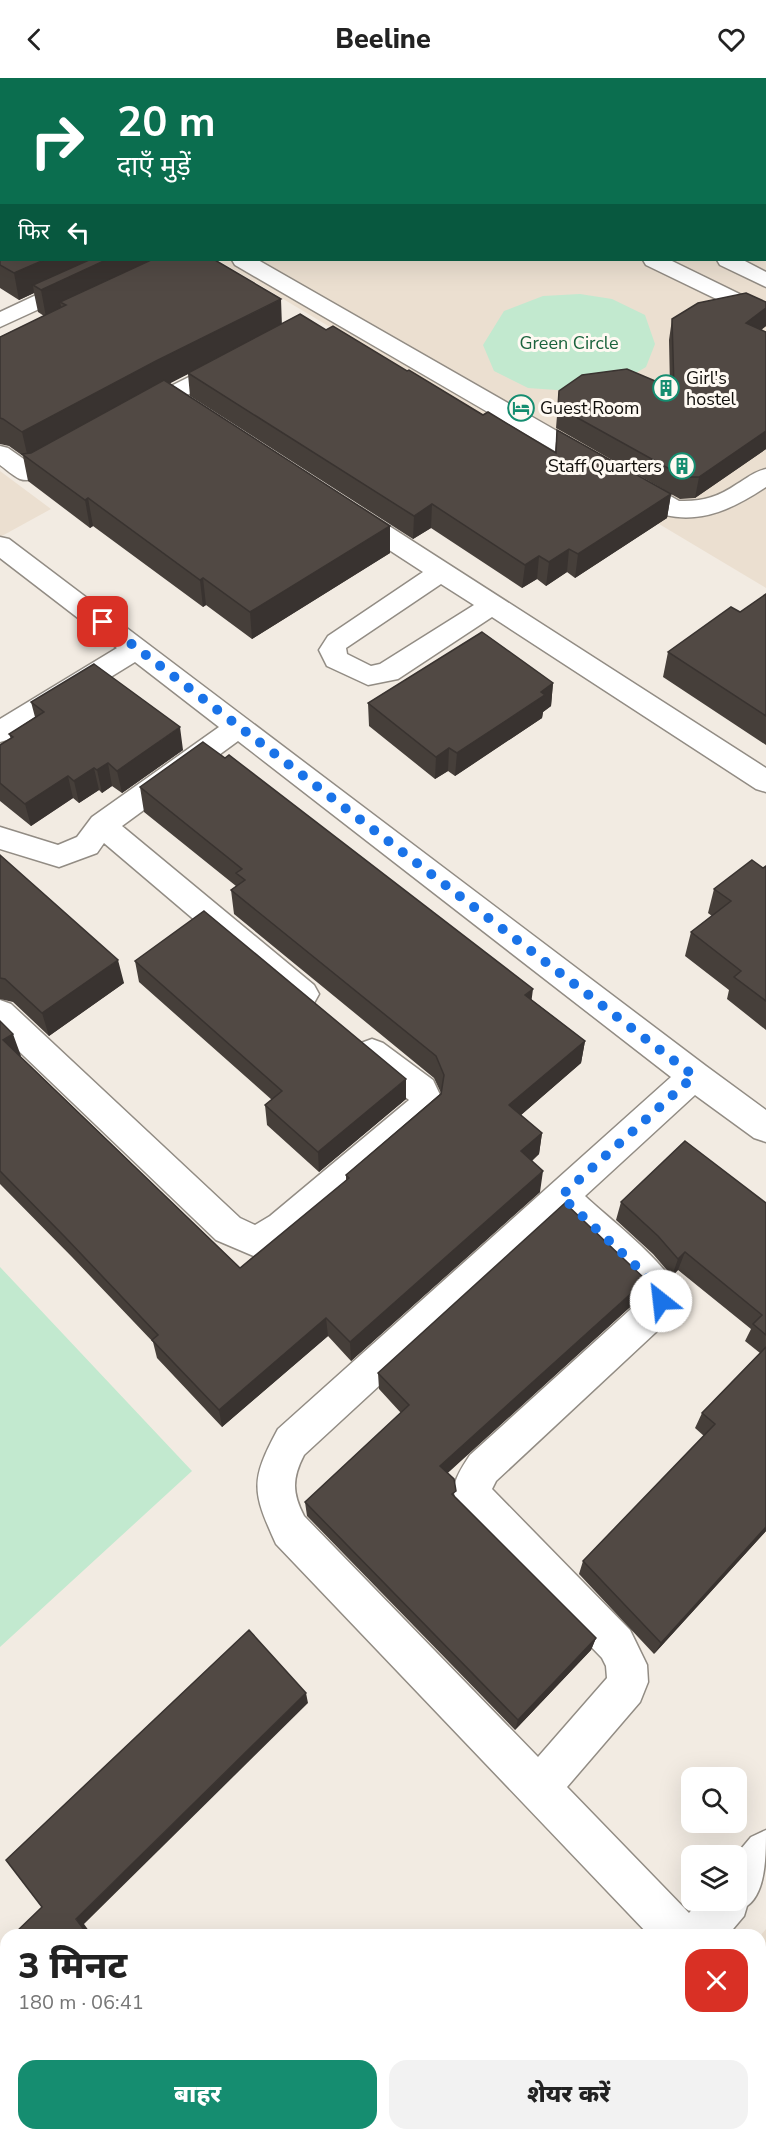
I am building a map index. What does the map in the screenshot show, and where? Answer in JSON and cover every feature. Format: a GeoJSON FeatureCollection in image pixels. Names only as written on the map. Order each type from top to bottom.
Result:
{"type":"FeatureCollection","features":[{"type":"Feature","properties":{"kind":"street"},"geometry":{"type":"LineString","coordinates":[[0,320],[126,261]]}},
{"type":"Feature","properties":{"kind":"street"},"geometry":{"type":"LineString","coordinates":[[245,261],[674,509],[701,510],[717,507],[766,476]]}},
{"type":"Feature","properties":{"kind":"street"},"geometry":{"type":"LineString","coordinates":[[656,261],[766,316]]}},
{"type":"Feature","properties":{"kind":"street"},"geometry":{"type":"LineString","coordinates":[[730,261],[766,281]]}},
{"type":"Feature","properties":{"kind":"street"},"geometry":{"type":"LineString","coordinates":[[118,423],[178,402],[250,353]]}},
{"type":"Feature","properties":{"kind":"street"},"geometry":{"type":"LineString","coordinates":[[0,453],[27,473],[88,439]]}},
{"type":"Feature","properties":{"kind":"street"},"geometry":{"type":"LineString","coordinates":[[334,502],[766,782]]}},
{"type":"Feature","properties":{"kind":"street"},"geometry":{"type":"LineString","coordinates":[[0,545],[694,1076],[761,1117]]}},
{"type":"Feature","properties":{"kind":"street"},"geometry":{"type":"LineString","coordinates":[[441,572],[338,642],[332,650],[336,660],[368,676],[388,672],[492,605]]}},
{"type":"Feature","properties":{"kind":"street"},"geometry":{"type":"LineString","coordinates":[[0,732],[137,648]]}},
{"type":"Feature","properties":{"kind":"street"},"geometry":{"type":"LineString","coordinates":[[0,838],[59,856],[87,845],[102,825],[238,727]]}},
{"type":"Feature","properties":{"kind":"street"},"geometry":{"type":"LineString","coordinates":[[102,825],[326,1012]]}},
{"type":"Feature","properties":{"kind":"street"},"geometry":{"type":"LineString","coordinates":[[0,1013],[228,1229],[256,1242],[282,1227],[426,1105],[421,1090],[352,1035]]}},
{"type":"Feature","properties":{"kind":"street"},"geometry":{"type":"LineString","coordinates":[[674,1929],[290,1530],[275,1499],[276,1469],[291,1442],[694,1076]]}},
{"type":"Feature","properties":{"kind":"street"},"geometry":{"type":"LineString","coordinates":[[538,1788],[626,1688],[630,1676],[626,1661],[616,1644],[472,1496],[472,1485],[483,1468],[657,1308],[661,1301],[661,1292],[652,1281],[561,1196]]}},
{"type":"Feature","properties":{"kind":"street"},"geometry":{"type":"LineString","coordinates":[[747,1875],[766,1852]]}},
{"type":"Feature","properties":{"kind":"street"},"geometry":{"type":"LineString","coordinates":[[705,1929],[719,1911]]}},
{"type":"Feature","properties":{"kind":"shaded area"},"geometry":{"type":"Polygon","coordinates":[[[220,261],[766,261],[766,588],[220,261]]]}},
{"type":"Feature","properties":{"kind":"shaded area"},"geometry":{"type":"Polygon","coordinates":[[[0,471],[51,509],[0,537],[0,471]]]}},
{"type":"Feature","properties":{"kind":"green space","name":"Green Circle"},"geometry":{"type":"Polygon","coordinates":[[[580,294],[612,299],[645,315],[655,344],[646,367],[614,386],[571,391],[528,388],[494,371],[483,345],[504,311],[543,296],[580,294]]]}},
{"type":"Feature","properties":{"kind":"green space"},"geometry":{"type":"Polygon","coordinates":[[[0,1267],[192,1471],[0,1647],[0,1267]]]}},
{"type":"Feature","properties":{"kind":"building"},"geometry":{"type":"Polygon","coordinates":[[[0,261],[42,261],[14,273],[0,265],[0,261]]]}},
{"type":"Feature","properties":{"kind":"building"},"geometry":{"type":"Polygon","coordinates":[[[87,261],[104,261],[41,290],[33,285],[87,261]]]}},
{"type":"Feature","properties":{"kind":"building"},"geometry":{"type":"Polygon","coordinates":[[[149,261],[217,261],[281,299],[156,361],[22,432],[0,418],[0,337],[66,305],[60,302],[149,261]]]}},
{"type":"Feature","properties":{"kind":"building"},"geometry":{"type":"Polygon","coordinates":[[[746,293],[766,302],[766,308],[746,323],[766,332],[766,431],[699,477],[684,477],[558,407],[559,391],[582,375],[627,369],[674,389],[672,319],[698,303],[746,293]]]}},
{"type":"Feature","properties":{"kind":"building"},"geometry":{"type":"Polygon","coordinates":[[[300,314],[326,330],[333,326],[483,415],[488,412],[556,453],[557,430],[671,494],[578,554],[569,549],[549,562],[539,556],[525,565],[432,504],[414,516],[188,373],[300,314]]]}},
{"type":"Feature","properties":{"kind":"building"},"geometry":{"type":"Polygon","coordinates":[[[164,380],[390,526],[250,612],[203,578],[200,580],[88,498],[85,500],[22,454],[31,453],[164,380]]]}},
{"type":"Feature","properties":{"kind":"building"},"geometry":{"type":"Polygon","coordinates":[[[766,594],[766,716],[668,652],[731,607],[740,612],[766,594]]]}},
{"type":"Feature","properties":{"kind":"building"},"geometry":{"type":"Polygon","coordinates":[[[482,632],[553,683],[541,692],[545,695],[457,753],[449,748],[436,757],[368,703],[482,632]]]}},
{"type":"Feature","properties":{"kind":"building"},"geometry":{"type":"Polygon","coordinates":[[[94,664],[180,727],[117,771],[108,763],[97,770],[94,768],[74,781],[68,776],[25,804],[0,783],[0,745],[13,737],[9,734],[44,712],[31,702],[94,664]]]}},
{"type":"Feature","properties":{"kind":"building"},"geometry":{"type":"Polygon","coordinates":[[[203,742],[225,758],[229,755],[533,989],[525,995],[585,1041],[509,1105],[542,1133],[521,1151],[543,1171],[350,1342],[326,1318],[219,1410],[152,1340],[158,1335],[0,1171],[0,1021],[13,1034],[3,1040],[240,1268],[349,1178],[346,1175],[441,1094],[444,1075],[436,1056],[231,890],[245,880],[236,873],[242,869],[140,787],[203,742]]]}},
{"type":"Feature","properties":{"kind":"building"},"geometry":{"type":"Polygon","coordinates":[[[0,855],[118,960],[42,1013],[5,979],[0,978],[0,855]]]}},
{"type":"Feature","properties":{"kind":"building"},"geometry":{"type":"Polygon","coordinates":[[[752,860],[763,868],[766,866],[766,1001],[734,977],[741,971],[691,932],[731,901],[714,889],[752,860]]]}},
{"type":"Feature","properties":{"kind":"building"},"geometry":{"type":"Polygon","coordinates":[[[204,911],[406,1079],[318,1152],[265,1105],[282,1091],[135,961],[204,911]]]}},
{"type":"Feature","properties":{"kind":"building"},"geometry":{"type":"Polygon","coordinates":[[[685,1141],[766,1203],[766,1335],[753,1324],[762,1315],[685,1252],[678,1259],[658,1236],[621,1202],[685,1141]]]}},
{"type":"Feature","properties":{"kind":"building"},"geometry":{"type":"Polygon","coordinates":[[[565,1203],[646,1280],[440,1466],[454,1479],[456,1491],[452,1494],[596,1638],[518,1720],[305,1502],[409,1405],[378,1373],[565,1203]]]}},
{"type":"Feature","properties":{"kind":"building"},"geometry":{"type":"Polygon","coordinates":[[[766,1347],[766,1527],[661,1643],[583,1561],[715,1424],[702,1413],[766,1347]]]}},
{"type":"Feature","properties":{"kind":"building"},"geometry":{"type":"Polygon","coordinates":[[[249,1630],[306,1693],[76,1919],[84,1929],[19,1929],[42,1907],[6,1860],[249,1630]]]}},
{"type":"Feature","properties":{"kind":"place","name":"Girl's hostel"},"geometry":{"type":"Point","coordinates":[666,388]}},
{"type":"Feature","properties":{"kind":"place","name":"Guest Room"},"geometry":{"type":"Point","coordinates":[521,408]}},
{"type":"Feature","properties":{"kind":"place","name":"Staff Quarters"},"geometry":{"type":"Point","coordinates":[682,466]}},
{"type":"Feature","properties":{"kind":"route"},"geometry":{"type":"LineString","coordinates":[[103,622],[694,1076],[561,1196],[652,1281],[661,1292],[661,1301]]}}]}
